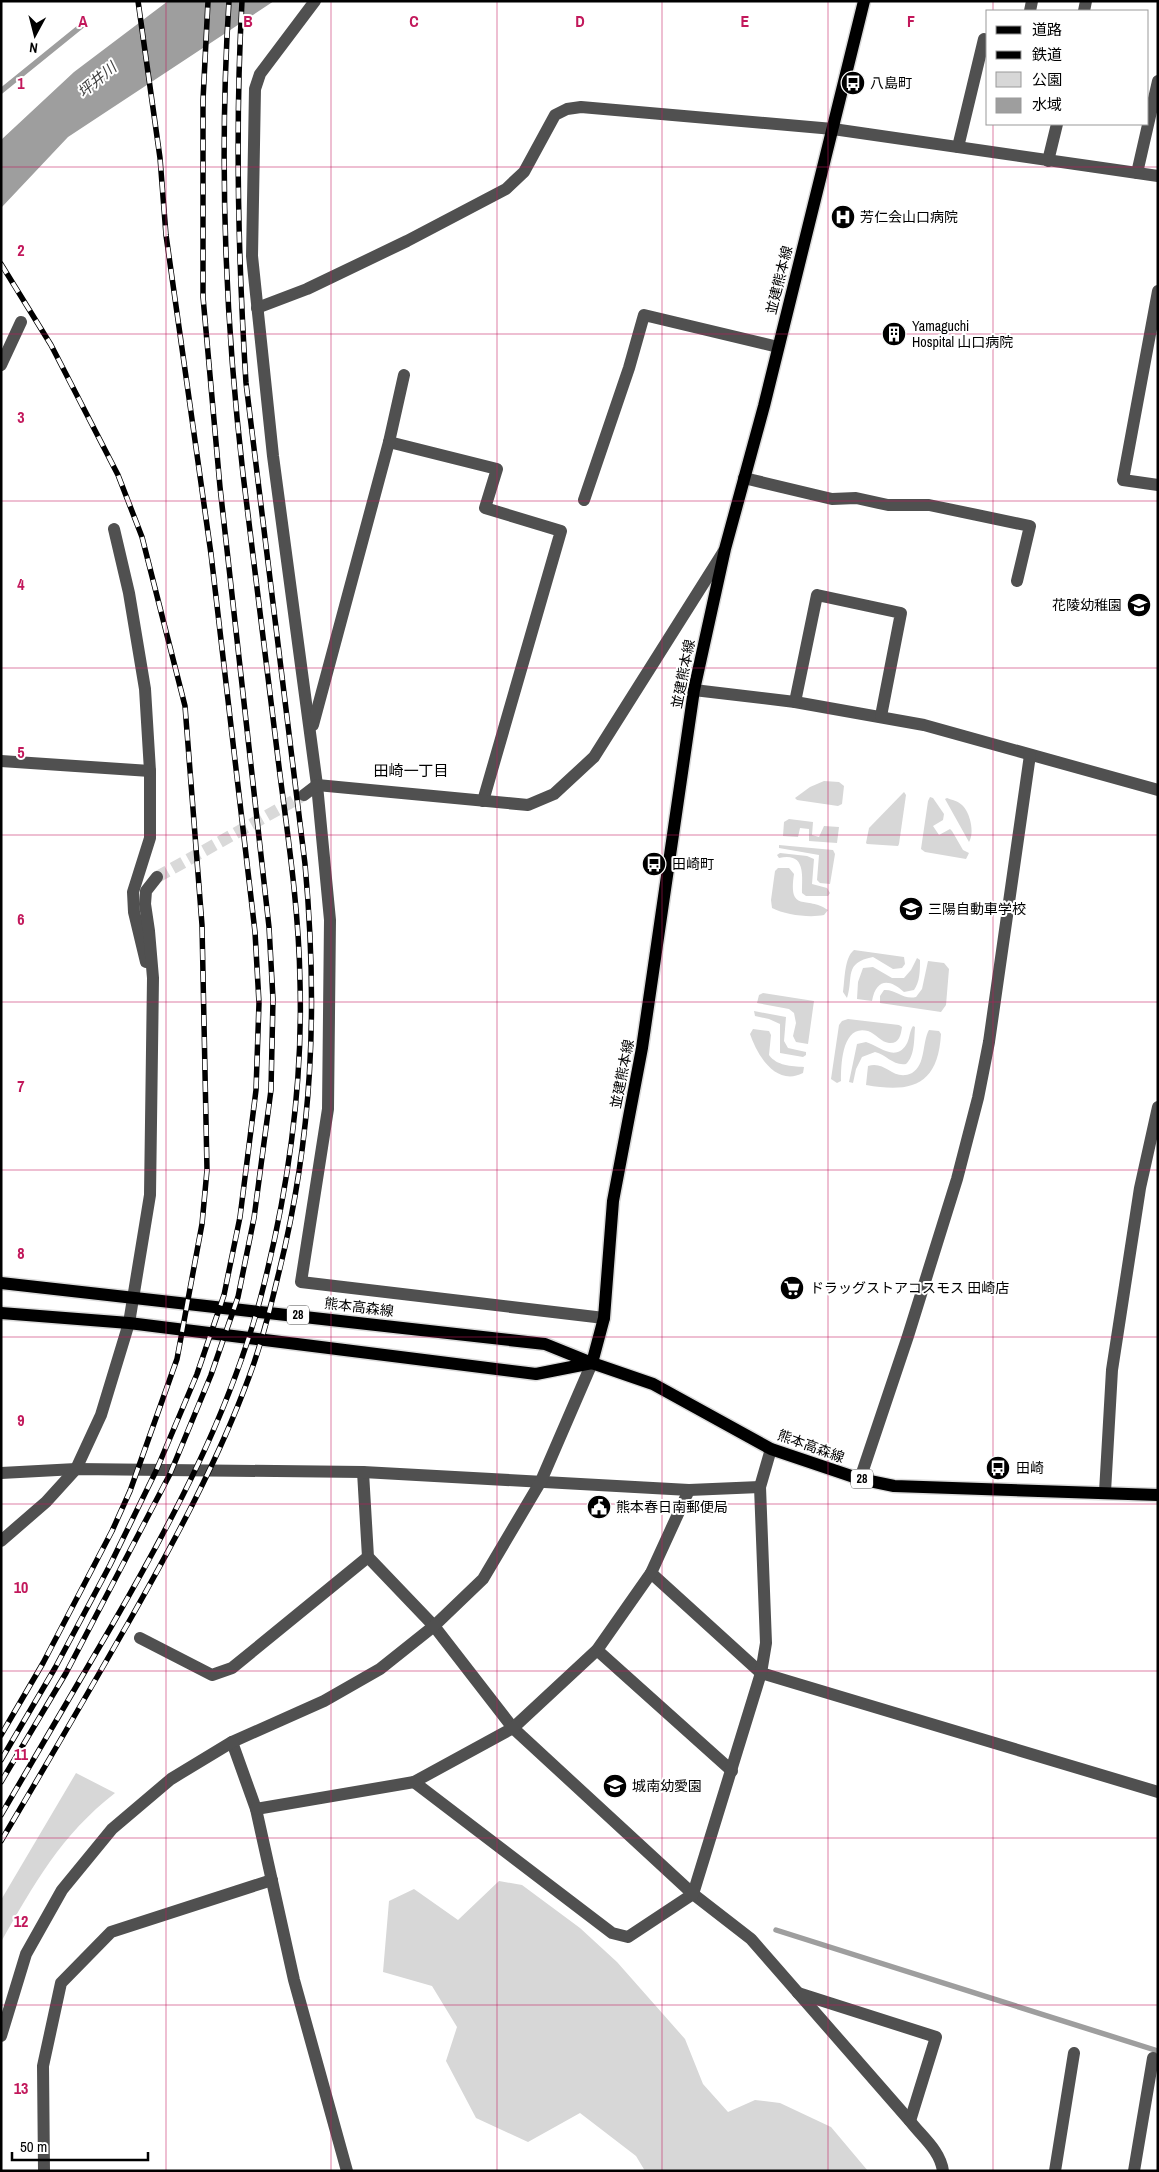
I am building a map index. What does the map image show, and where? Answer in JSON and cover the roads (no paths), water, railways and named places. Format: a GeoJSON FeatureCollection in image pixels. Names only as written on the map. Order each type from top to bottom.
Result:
{"type":"FeatureCollection","features":[{"type":"Feature","properties":{"kind":"main road","name":"並建熊本線"},"geometry":{"type":"LineString","coordinates":[[592,1363],[604,1318],[613,1201],[642,1048],[694,690],[725,549],[778,347],[864,1]]}},
{"type":"Feature","properties":{"kind":"main road","name":"熊本高森線"},"geometry":{"type":"LineString","coordinates":[[1,1283],[132,1296],[545,1344],[653,1384],[771,1449],[860,1479],[894,1486],[1158,1495]]}},
{"type":"Feature","properties":{"kind":"main road","name":"28"},"geometry":{"type":"LineString","coordinates":[[1,1313],[129,1323],[536,1374],[592,1363]]}},
{"type":"Feature","properties":{"kind":"street"},"geometry":{"type":"LineString","coordinates":[[315,1],[260,74],[255,89],[252,256],[273,456],[311,733],[330,920],[328,1109],[301,1282],[604,1318]]}},
{"type":"Feature","properties":{"kind":"street"},"geometry":{"type":"LineString","coordinates":[[958,147],[984,39],[986,40]]}},
{"type":"Feature","properties":{"kind":"street"},"geometry":{"type":"LineString","coordinates":[[1149,120],[1158,81]]}},
{"type":"Feature","properties":{"kind":"street"},"geometry":{"type":"LineString","coordinates":[[257,308],[307,289],[407,241],[506,189],[524,172],[555,115],[566,109],[581,107],[832,129],[1158,176]]}},
{"type":"Feature","properties":{"kind":"street"},"geometry":{"type":"LineString","coordinates":[[1048,160],[1057,125]]}},
{"type":"Feature","properties":{"kind":"street"},"geometry":{"type":"LineString","coordinates":[[1137,173],[1148,125]]}},
{"type":"Feature","properties":{"kind":"street"},"geometry":{"type":"LineString","coordinates":[[1158,291],[1123,480],[1158,485]]}},
{"type":"Feature","properties":{"kind":"street"},"geometry":{"type":"LineString","coordinates":[[584,500],[630,368],[644,315],[778,347]]}},
{"type":"Feature","properties":{"kind":"street"},"geometry":{"type":"LineString","coordinates":[[1,365],[21,322]]}},
{"type":"Feature","properties":{"kind":"street"},"geometry":{"type":"LineString","coordinates":[[311,733],[404,375]]}},
{"type":"Feature","properties":{"kind":"street"},"geometry":{"type":"LineString","coordinates":[[388,442],[497,469],[486,508],[561,531],[483,801]]}},
{"type":"Feature","properties":{"kind":"street"},"geometry":{"type":"LineString","coordinates":[[744,478],[832,499],[856,498],[888,505],[929,505],[1030,526],[1017,581]]}},
{"type":"Feature","properties":{"kind":"street"},"geometry":{"type":"LineString","coordinates":[[114,529],[129,593],[145,690],[150,770],[150,838],[133,892],[134,912],[142,948],[153,978]]}},
{"type":"Feature","properties":{"kind":"street"},"geometry":{"type":"LineString","coordinates":[[304,795],[317,785],[528,805],[554,794],[594,756],[725,549]]}},
{"type":"Feature","properties":{"kind":"street"},"geometry":{"type":"LineString","coordinates":[[795,702],[817,595],[901,613],[881,716]]}},
{"type":"Feature","properties":{"kind":"street"},"geometry":{"type":"LineString","coordinates":[[694,690],[795,702],[924,725],[1158,790]]}},
{"type":"Feature","properties":{"kind":"street"},"geometry":{"type":"LineString","coordinates":[[860,1479],[908,1336],[957,1180],[978,1098],[989,1042],[1030,756]]}},
{"type":"Feature","properties":{"kind":"street"},"geometry":{"type":"LineString","coordinates":[[1,761],[150,770]]}},
{"type":"Feature","properties":{"kind":"street"},"geometry":{"type":"LineString","coordinates":[[1,1541],[46,1502],[76,1470],[101,1415],[129,1323],[150,1195],[153,978],[145,904],[146,891],[157,877]]}},
{"type":"Feature","properties":{"kind":"street"},"geometry":{"type":"LineString","coordinates":[[1105,1492],[1112,1370],[1140,1188],[1158,1107]]}},
{"type":"Feature","properties":{"kind":"street"},"geometry":{"type":"LineString","coordinates":[[1,2036],[26,1954],[62,1890],[120,1823],[171,1779],[232,1742],[324,1701],[380,1669],[434,1626],[483,1580],[541,1481],[592,1363]]}},
{"type":"Feature","properties":{"kind":"street"},"geometry":{"type":"LineString","coordinates":[[414,1782],[612,1933],[628,1937],[693,1894],[761,1673],[766,1643],[760,1487],[771,1449]]}},
{"type":"Feature","properties":{"kind":"street"},"geometry":{"type":"LineString","coordinates":[[1,1473],[76,1470],[363,1472],[689,1490],[760,1487]]}},
{"type":"Feature","properties":{"kind":"street"},"geometry":{"type":"LineString","coordinates":[[363,1472],[368,1557],[434,1626],[513,1728],[693,1894],[751,1939],[937,2152],[943,2171]]}},
{"type":"Feature","properties":{"kind":"street"},"geometry":{"type":"LineString","coordinates":[[256,1809],[414,1782],[513,1728],[597,1650],[651,1573],[689,1490]]}},
{"type":"Feature","properties":{"kind":"street"},"geometry":{"type":"LineString","coordinates":[[140,1638],[212,1675],[232,1668],[368,1557]]}},
{"type":"Feature","properties":{"kind":"street"},"geometry":{"type":"LineString","coordinates":[[651,1573],[761,1673],[1158,1792]]}},
{"type":"Feature","properties":{"kind":"street"},"geometry":{"type":"LineString","coordinates":[[597,1650],[732,1772]]}},
{"type":"Feature","properties":{"kind":"street"},"geometry":{"type":"LineString","coordinates":[[232,1742],[256,1809],[294,1980],[347,2171]]}},
{"type":"Feature","properties":{"kind":"street"},"geometry":{"type":"LineString","coordinates":[[44,2171],[43,2066],[61,1983],[111,1932],[272,1880]]}},
{"type":"Feature","properties":{"kind":"street"},"geometry":{"type":"LineString","coordinates":[[798,1993],[936,2037],[910,2120]]}},
{"type":"Feature","properties":{"kind":"street"},"geometry":{"type":"LineString","coordinates":[[1055,2171],[1074,2053]]}},
{"type":"Feature","properties":{"kind":"street"},"geometry":{"type":"LineString","coordinates":[[1134,2171],[1153,2058]]}},
{"type":"Feature","properties":{"kind":"water","name":"坪井川"},"geometry":{"type":"Polygon","coordinates":[[[168,1],[274,1],[68,137],[1,208],[1,140],[74,72],[168,1]]]}},
{"type":"Feature","properties":{"kind":"waterway"},"geometry":{"type":"LineString","coordinates":[[1,91],[85,23]]}},
{"type":"Feature","properties":{"kind":"waterway"},"geometry":{"type":"LineString","coordinates":[[776,1930],[1158,2051]]}},
{"type":"Feature","properties":{"kind":"tunnel"},"geometry":{"type":"LineString","coordinates":[[157,877],[304,795]]}},
{"type":"Feature","properties":{"kind":"railway"},"geometry":{"type":"LineString","coordinates":[[1,1760],[55,1668],[110,1565],[156,1471],[197,1374],[224,1295],[240,1217],[256,1090],[259,1003],[255,932],[211,554],[166,235],[160,158],[138,1]]}},
{"type":"Feature","properties":{"kind":"railway"},"geometry":{"type":"LineString","coordinates":[[1,1782],[66,1673],[170,1474],[211,1375],[238,1297],[254,1218],[271,1090],[273,999],[269,927],[220,487],[203,297],[203,100],[208,1]]}},
{"type":"Feature","properties":{"kind":"railway"},"geometry":{"type":"LineString","coordinates":[[1,1815],[155,1548],[215,1427],[232,1386],[260,1300],[278,1222],[291,1143],[299,1062],[298,930],[243,474],[232,356],[224,179],[224,119],[229,1]]}},
{"type":"Feature","properties":{"kind":"railway"},"geometry":{"type":"LineString","coordinates":[[1,1841],[147,1589],[195,1500],[224,1439],[249,1377],[265,1327],[290,1224],[299,1173],[310,1072],[311,969],[309,917],[305,864],[246,383],[238,192],[242,1]]}},
{"type":"Feature","properties":{"kind":"railway"},"geometry":{"type":"LineString","coordinates":[[1,264],[51,345],[118,475],[142,537],[185,706],[202,925],[207,1170],[202,1224],[177,1359],[130,1491],[112,1531],[43,1663],[1,1735]]}},
{"type":"Feature","properties":{"kind":"place","name":"八島町"},"geometry":{"type":"Point","coordinates":[853,83]}},
{"type":"Feature","properties":{"kind":"place","name":"芳仁会山口病院"},"geometry":{"type":"Point","coordinates":[843,217]}},
{"type":"Feature","properties":{"kind":"place","name":"Yamaguchi Hospital 山口病院"},"geometry":{"type":"Point","coordinates":[894,334]}},
{"type":"Feature","properties":{"kind":"place","name":"花陵幼稚園"},"geometry":{"type":"Point","coordinates":[1139,605]}},
{"type":"Feature","properties":{"kind":"place","name":"田崎町"},"geometry":{"type":"Point","coordinates":[654,864]}},
{"type":"Feature","properties":{"kind":"place","name":"三陽自動車学校"},"geometry":{"type":"Point","coordinates":[911,909]}},
{"type":"Feature","properties":{"kind":"place","name":"ドラッグストアコスモス 田崎店"},"geometry":{"type":"Point","coordinates":[792,1288]}},
{"type":"Feature","properties":{"kind":"place","name":"田崎"},"geometry":{"type":"Point","coordinates":[998,1468]}},
{"type":"Feature","properties":{"kind":"place","name":"熊本春日南郵便局"},"geometry":{"type":"Point","coordinates":[599,1507]}},
{"type":"Feature","properties":{"kind":"place","name":"城南幼愛園"},"geometry":{"type":"Point","coordinates":[615,1786]}},
{"type":"Feature","properties":{"kind":"district","name":"田崎一丁目"},"geometry":{"type":"Point","coordinates":[411,771]}}]}
